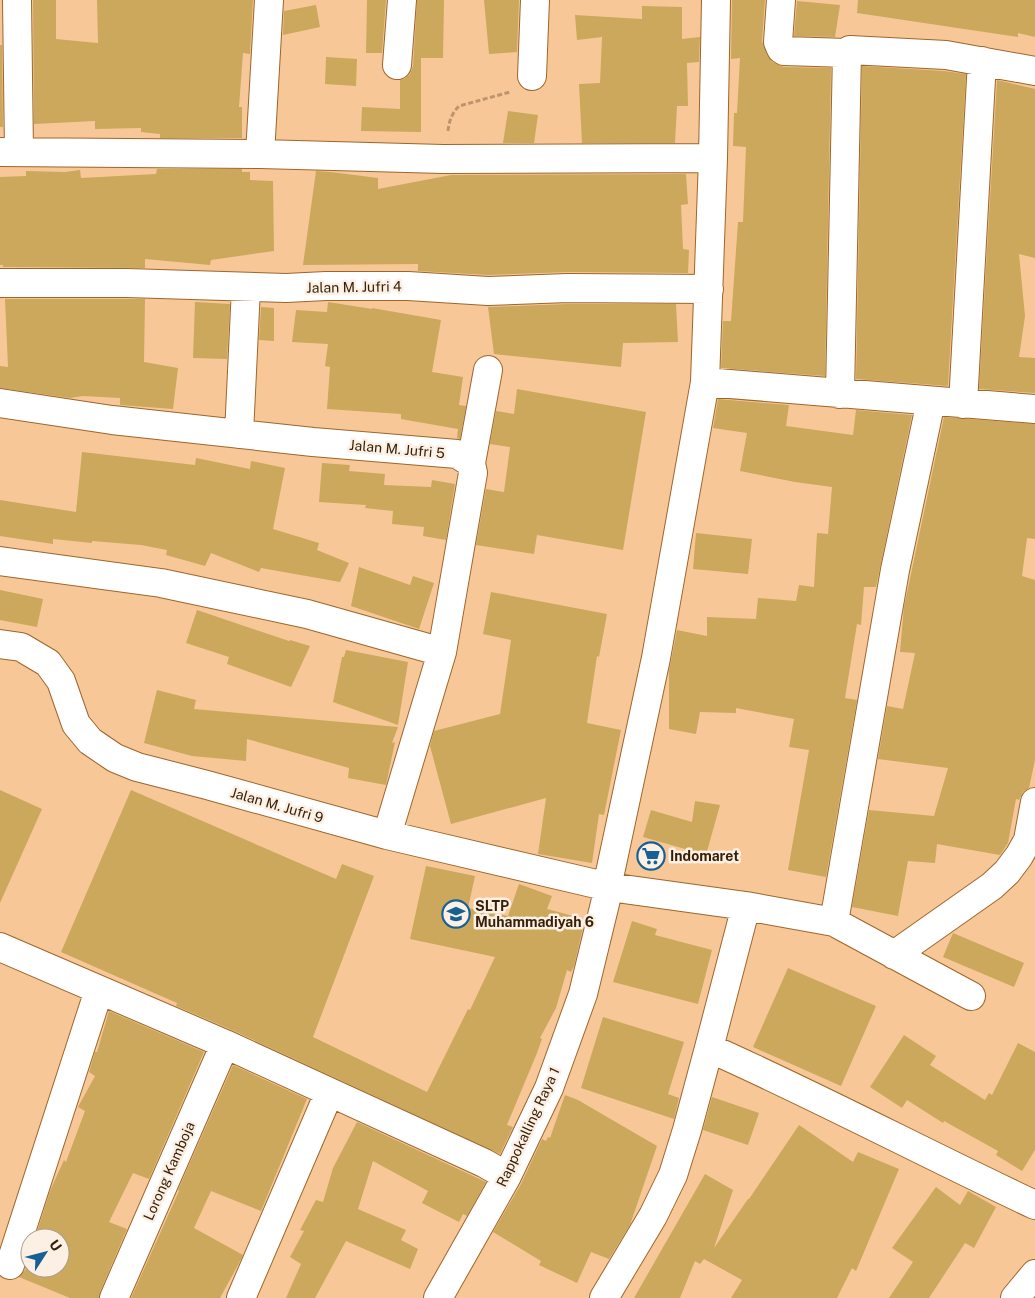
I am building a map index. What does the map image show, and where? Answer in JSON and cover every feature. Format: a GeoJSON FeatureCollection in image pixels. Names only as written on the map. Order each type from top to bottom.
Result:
{"type":"FeatureCollection","features":[{"type":"Feature","properties":{"kind":"street"},"geometry":{"type":"LineString","coordinates":[[17,0],[10,152],[260,154],[444,159],[714,158]]}},
{"type":"Feature","properties":{"kind":"street"},"geometry":{"type":"LineString","coordinates":[[260,154],[269,0]]}},
{"type":"Feature","properties":{"kind":"street"},"geometry":{"type":"LineString","coordinates":[[397,65],[402,0]]}},
{"type":"Feature","properties":{"kind":"street"},"geometry":{"type":"LineString","coordinates":[[532,76],[535,0]]}},
{"type":"Feature","properties":{"kind":"street","name":"Rappokalling Raya 1"},"geometry":{"type":"LineString","coordinates":[[438,1298],[507,1176],[549,1088],[583,994],[609,887],[610,873],[656,658],[705,382],[714,158],[716,0]]}},
{"type":"Feature","properties":{"kind":"street"},"geometry":{"type":"LineString","coordinates":[[780,0],[778,42],[780,50],[847,54]]}},
{"type":"Feature","properties":{"kind":"street"},"geometry":{"type":"LineString","coordinates":[[840,394],[847,54],[850,50],[946,55],[1035,70]]}},
{"type":"Feature","properties":{"kind":"street"},"geometry":{"type":"LineString","coordinates":[[963,404],[982,61]]}},
{"type":"Feature","properties":{"kind":"street","name":"Jalan M. Jufri 4"},"geometry":{"type":"LineString","coordinates":[[0,283],[127,283],[246,288],[408,286],[488,291],[568,288],[708,289]]}},
{"type":"Feature","properties":{"kind":"street"},"geometry":{"type":"LineString","coordinates":[[239,434],[246,288]]}},
{"type":"Feature","properties":{"kind":"street"},"geometry":{"type":"LineString","coordinates":[[387,835],[442,652],[473,473],[471,463],[488,370]]}},
{"type":"Feature","properties":{"kind":"street"},"geometry":{"type":"LineString","coordinates":[[705,382],[1035,409]]}},
{"type":"Feature","properties":{"kind":"street"},"geometry":{"type":"LineString","coordinates":[[834,922],[895,570],[931,401]]}},
{"type":"Feature","properties":{"kind":"street","name":"Jalan M. Jufri 5"},"geometry":{"type":"LineString","coordinates":[[0,403],[112,420],[457,454],[471,463]]}},
{"type":"Feature","properties":{"kind":"street"},"geometry":{"type":"LineString","coordinates":[[0,561],[161,583],[307,614],[442,652]]}},
{"type":"Feature","properties":{"kind":"street","name":"Jalan M. Jufri 9"},"geometry":{"type":"LineString","coordinates":[[0,644],[21,647],[48,663],[61,681],[76,724],[90,741],[115,758],[137,767],[208,784],[387,835],[609,887],[746,906],[834,922],[971,996]]}},
{"type":"Feature","properties":{"kind":"street"},"geometry":{"type":"LineString","coordinates":[[894,955],[992,886],[1007,872],[1020,856],[1028,840],[1035,802]]}},
{"type":"Feature","properties":{"kind":"street"},"geometry":{"type":"LineString","coordinates":[[604,1298],[653,1216],[673,1174],[710,1048],[746,906]]}},
{"type":"Feature","properties":{"kind":"street"},"geometry":{"type":"LineString","coordinates":[[0,947],[225,1044],[484,1163],[507,1176]]}},
{"type":"Feature","properties":{"kind":"street"},"geometry":{"type":"LineString","coordinates":[[10,1265],[99,990]]}},
{"type":"Feature","properties":{"kind":"street","name":"Lorong Kamboja"},"geometry":{"type":"LineString","coordinates":[[114,1298],[225,1044]]}},
{"type":"Feature","properties":{"kind":"street"},"geometry":{"type":"LineString","coordinates":[[710,1048],[1035,1205]]}},
{"type":"Feature","properties":{"kind":"street"},"geometry":{"type":"LineString","coordinates":[[241,1298],[329,1093]]}},
{"type":"Feature","properties":{"kind":"street"},"geometry":{"type":"LineString","coordinates":[[1015,1298],[1035,1274]]}},
{"type":"Feature","properties":{"kind":"path"},"geometry":{"type":"LineString","coordinates":[[444,159],[450,121],[459,106],[523,88],[532,76]]}},
{"type":"Feature","properties":{"kind":"building"},"geometry":{"type":"Polygon","coordinates":[[[33,0],[56,0],[56,39],[98,43],[97,0],[253,0],[250,54],[243,53],[239,107],[242,107],[242,138],[160,138],[160,134],[141,132],[141,128],[95,129],[95,121],[34,124],[33,0]]]}},
{"type":"Feature","properties":{"kind":"building"},"geometry":{"type":"Polygon","coordinates":[[[367,0],[386,0],[382,53],[366,53],[367,0]]]}},
{"type":"Feature","properties":{"kind":"building"},"geometry":{"type":"Polygon","coordinates":[[[417,0],[444,0],[443,58],[421,58],[421,132],[361,131],[362,107],[400,109],[400,80],[410,74],[413,66],[417,0]]]}},
{"type":"Feature","properties":{"kind":"building"},"geometry":{"type":"Polygon","coordinates":[[[484,0],[519,0],[517,52],[489,54],[484,0]]]}},
{"type":"Feature","properties":{"kind":"building"},"geometry":{"type":"Polygon","coordinates":[[[732,0],[765,0],[762,41],[767,55],[772,62],[784,67],[831,68],[825,376],[721,368],[723,321],[731,321],[738,222],[743,222],[746,147],[733,146],[734,113],[737,113],[740,58],[731,59],[732,0]]]}},
{"type":"Feature","properties":{"kind":"building"},"geometry":{"type":"Polygon","coordinates":[[[858,0],[1035,0],[1035,37],[1018,33],[1018,37],[857,13],[858,0]]]}},
{"type":"Feature","properties":{"kind":"building"},"geometry":{"type":"Polygon","coordinates":[[[797,1],[840,5],[835,37],[794,36],[797,1]]]}},
{"type":"Feature","properties":{"kind":"building"},"geometry":{"type":"Polygon","coordinates":[[[316,5],[320,27],[283,35],[284,11],[316,5]]]}},
{"type":"Feature","properties":{"kind":"building"},"geometry":{"type":"Polygon","coordinates":[[[642,6],[682,7],[682,39],[700,37],[699,62],[687,63],[688,106],[677,106],[675,143],[582,143],[579,84],[600,83],[602,37],[577,40],[575,15],[642,19],[642,6]]]}},
{"type":"Feature","properties":{"kind":"building"},"geometry":{"type":"Polygon","coordinates":[[[0,45],[2,45],[3,127],[0,127],[0,45]]]}},
{"type":"Feature","properties":{"kind":"building"},"geometry":{"type":"Polygon","coordinates":[[[326,57],[357,59],[356,86],[325,84],[326,57]]]}},
{"type":"Feature","properties":{"kind":"building"},"geometry":{"type":"Polygon","coordinates":[[[862,66],[966,74],[948,386],[856,379],[862,66]]]}},
{"type":"Feature","properties":{"kind":"building"},"geometry":{"type":"Polygon","coordinates":[[[997,80],[1035,89],[1035,258],[1019,254],[1025,316],[1019,357],[1035,358],[1035,393],[979,389],[997,80]]]}},
{"type":"Feature","properties":{"kind":"building"},"geometry":{"type":"Polygon","coordinates":[[[508,111],[538,115],[534,143],[503,143],[508,111]]]}},
{"type":"Feature","properties":{"kind":"building"},"geometry":{"type":"Polygon","coordinates":[[[157,169],[242,169],[242,172],[250,172],[250,180],[273,181],[274,251],[211,260],[210,265],[145,259],[145,268],[3,267],[3,265],[0,265],[0,177],[26,176],[26,171],[65,172],[80,170],[81,178],[156,174],[157,169]]]}},
{"type":"Feature","properties":{"kind":"building"},"geometry":{"type":"Polygon","coordinates":[[[316,171],[378,178],[378,189],[451,175],[686,174],[688,204],[681,205],[683,249],[689,250],[688,273],[568,272],[488,275],[418,271],[418,264],[303,265],[316,171]]]}},
{"type":"Feature","properties":{"kind":"building"},"geometry":{"type":"Polygon","coordinates":[[[5,299],[145,299],[144,362],[178,368],[173,409],[120,405],[120,398],[83,396],[70,398],[0,388],[0,366],[8,367],[5,299]]]}},
{"type":"Feature","properties":{"kind":"building"},"geometry":{"type":"Polygon","coordinates":[[[195,302],[230,304],[227,359],[193,358],[195,302]]]}},
{"type":"Feature","properties":{"kind":"building"},"geometry":{"type":"Polygon","coordinates":[[[328,302],[441,320],[432,372],[463,377],[459,405],[466,406],[460,439],[457,438],[458,429],[401,419],[401,414],[327,409],[330,367],[325,366],[328,344],[292,342],[296,310],[327,312],[328,302]]]}},
{"type":"Feature","properties":{"kind":"building"},"geometry":{"type":"Polygon","coordinates":[[[568,304],[676,304],[678,342],[623,343],[621,367],[494,354],[488,307],[568,304]]]}},
{"type":"Feature","properties":{"kind":"building"},"geometry":{"type":"Polygon","coordinates":[[[261,307],[274,308],[274,341],[259,340],[261,307]]]}},
{"type":"Feature","properties":{"kind":"building"},"geometry":{"type":"Polygon","coordinates":[[[517,389],[646,412],[623,550],[537,535],[534,554],[476,545],[486,489],[504,492],[510,447],[490,444],[496,411],[514,414],[517,389]]]}},
{"type":"Feature","properties":{"kind":"building"},"geometry":{"type":"Polygon","coordinates":[[[718,399],[789,405],[786,426],[853,435],[856,410],[912,415],[876,587],[864,587],[861,625],[857,624],[845,698],[857,700],[826,877],[788,870],[809,750],[789,747],[794,719],[736,708],[736,713],[700,712],[696,734],[669,729],[669,671],[677,630],[707,636],[707,617],[756,619],[758,598],[796,601],[799,585],[814,587],[817,533],[828,534],[832,487],[740,471],[747,433],[713,428],[718,399]]]}},
{"type":"Feature","properties":{"kind":"building"},"geometry":{"type":"Polygon","coordinates":[[[944,417],[1035,424],[1035,539],[1027,538],[1022,576],[1035,580],[1035,760],[1029,788],[1023,792],[1019,800],[1016,799],[1008,843],[1000,855],[937,844],[935,863],[908,861],[898,916],[852,907],[869,810],[934,816],[948,768],[878,759],[887,706],[903,709],[915,653],[900,652],[904,607],[944,417]]]}},
{"type":"Feature","properties":{"kind":"building"},"geometry":{"type":"Polygon","coordinates":[[[82,452],[195,465],[196,458],[250,469],[251,461],[285,468],[273,529],[319,543],[317,550],[349,563],[340,582],[261,568],[259,572],[211,553],[205,566],[166,555],[167,550],[141,545],[53,539],[53,544],[0,536],[0,500],[76,512],[82,452]]]}},
{"type":"Feature","properties":{"kind":"building"},"geometry":{"type":"Polygon","coordinates":[[[322,463],[350,465],[349,471],[385,474],[384,485],[431,487],[432,480],[455,484],[446,540],[423,536],[424,527],[392,524],[393,511],[365,508],[366,505],[319,502],[322,463]]]}},
{"type":"Feature","properties":{"kind":"building"},"geometry":{"type":"Polygon","coordinates":[[[696,533],[752,539],[748,574],[693,569],[696,533]]]}},
{"type":"Feature","properties":{"kind":"building"},"geometry":{"type":"Polygon","coordinates":[[[359,567],[410,585],[413,576],[434,583],[419,629],[351,606],[359,567]]]}},
{"type":"Feature","properties":{"kind":"building"},"geometry":{"type":"Polygon","coordinates":[[[0,590],[43,599],[37,627],[0,620],[0,590]]]}},
{"type":"Feature","properties":{"kind":"building"},"geometry":{"type":"Polygon","coordinates":[[[491,592],[607,614],[599,657],[597,656],[587,723],[621,730],[604,815],[599,814],[592,863],[538,854],[546,798],[451,824],[430,746],[434,731],[500,714],[511,640],[483,634],[491,592]]]}},
{"type":"Feature","properties":{"kind":"building"},"geometry":{"type":"Polygon","coordinates":[[[197,610],[289,641],[310,646],[291,687],[227,664],[229,657],[186,643],[197,610]]]}},
{"type":"Feature","properties":{"kind":"building"},"geometry":{"type":"Polygon","coordinates":[[[346,650],[408,662],[398,725],[333,702],[342,657],[344,657],[346,650]]]}},
{"type":"Feature","properties":{"kind":"building"},"geometry":{"type":"Polygon","coordinates":[[[157,690],[196,700],[194,709],[398,727],[392,743],[395,742],[386,785],[348,778],[349,768],[247,739],[246,761],[192,756],[144,743],[157,690]]]}},
{"type":"Feature","properties":{"kind":"building"},"geometry":{"type":"Polygon","coordinates":[[[0,790],[42,809],[0,903],[0,790]]]}},
{"type":"Feature","properties":{"kind":"building"},"geometry":{"type":"Polygon","coordinates":[[[131,790],[336,879],[342,864],[374,876],[313,1037],[427,1092],[468,1009],[470,1010],[495,957],[410,939],[426,866],[475,876],[468,908],[508,916],[519,884],[552,896],[547,909],[585,919],[574,966],[571,972],[567,970],[556,1008],[540,1038],[542,1039],[537,1053],[507,1125],[513,1127],[500,1154],[176,1006],[177,1003],[61,952],[131,790]]]}},
{"type":"Feature","properties":{"kind":"building"},"geometry":{"type":"Polygon","coordinates":[[[695,801],[720,805],[706,855],[643,837],[651,810],[692,822],[695,801]]]}},
{"type":"Feature","properties":{"kind":"building"},"geometry":{"type":"Polygon","coordinates":[[[632,921],[657,929],[655,935],[712,950],[698,1004],[613,982],[632,921]]]}},
{"type":"Feature","properties":{"kind":"building"},"geometry":{"type":"Polygon","coordinates":[[[953,933],[1024,963],[1014,987],[943,957],[953,933]]]}},
{"type":"Feature","properties":{"kind":"building"},"geometry":{"type":"Polygon","coordinates":[[[788,968],[876,1006],[841,1086],[753,1047],[788,968]]]}},
{"type":"Feature","properties":{"kind":"building"},"geometry":{"type":"Polygon","coordinates":[[[109,1011],[204,1052],[149,1179],[133,1173],[109,1222],[127,1229],[99,1298],[70,1298],[21,1278],[70,1278],[70,1228],[38,1228],[50,1191],[64,1160],[66,1162],[85,1111],[78,1107],[95,1076],[89,1072],[95,1052],[97,1052],[109,1011]]]}},
{"type":"Feature","properties":{"kind":"building"},"geometry":{"type":"Polygon","coordinates":[[[603,1017],[684,1042],[668,1094],[679,1098],[674,1119],[581,1088],[603,1017]]]}},
{"type":"Feature","properties":{"kind":"building"},"geometry":{"type":"Polygon","coordinates":[[[904,1035],[936,1056],[930,1065],[985,1100],[989,1093],[992,1095],[1018,1043],[1035,1052],[1035,1150],[1022,1171],[996,1155],[998,1151],[944,1121],[943,1123],[907,1100],[902,1108],[870,1087],[904,1035]]]}},
{"type":"Feature","properties":{"kind":"building"},"geometry":{"type":"Polygon","coordinates":[[[233,1065],[307,1099],[261,1211],[211,1191],[194,1228],[243,1255],[220,1298],[131,1298],[179,1191],[233,1065]]]}},
{"type":"Feature","properties":{"kind":"building"},"geometry":{"type":"Polygon","coordinates":[[[565,1095],[578,1100],[657,1146],[630,1225],[609,1259],[591,1252],[577,1283],[539,1265],[541,1261],[493,1232],[521,1184],[542,1139],[546,1141],[548,1137],[550,1138],[565,1095]]]}},
{"type":"Feature","properties":{"kind":"building"},"geometry":{"type":"Polygon","coordinates":[[[712,1097],[759,1113],[748,1145],[703,1130],[712,1097]]]}},
{"type":"Feature","properties":{"kind":"building"},"geometry":{"type":"Polygon","coordinates":[[[357,1122],[486,1182],[467,1216],[463,1214],[459,1222],[422,1203],[428,1191],[373,1161],[358,1209],[406,1230],[401,1240],[418,1249],[410,1269],[346,1241],[315,1298],[286,1298],[301,1264],[290,1257],[304,1231],[300,1230],[316,1200],[323,1202],[333,1168],[357,1122]]]}},
{"type":"Feature","properties":{"kind":"building"},"geometry":{"type":"Polygon","coordinates":[[[799,1125],[853,1162],[858,1152],[899,1169],[856,1271],[852,1268],[837,1298],[731,1298],[742,1280],[704,1259],[700,1264],[695,1261],[680,1298],[634,1298],[705,1174],[733,1190],[714,1248],[799,1125]]]}},
{"type":"Feature","properties":{"kind":"building"},"geometry":{"type":"Polygon","coordinates":[[[936,1187],[960,1205],[968,1191],[996,1207],[974,1248],[965,1243],[929,1298],[889,1298],[913,1262],[892,1248],[936,1187]]]}},
{"type":"Feature","properties":{"kind":"place","name":"Indomaret"},"geometry":{"type":"Point","coordinates":[651,856]}},
{"type":"Feature","properties":{"kind":"place","name":"SLTP Muhammadiyah 6"},"geometry":{"type":"Point","coordinates":[456,914]}}]}
